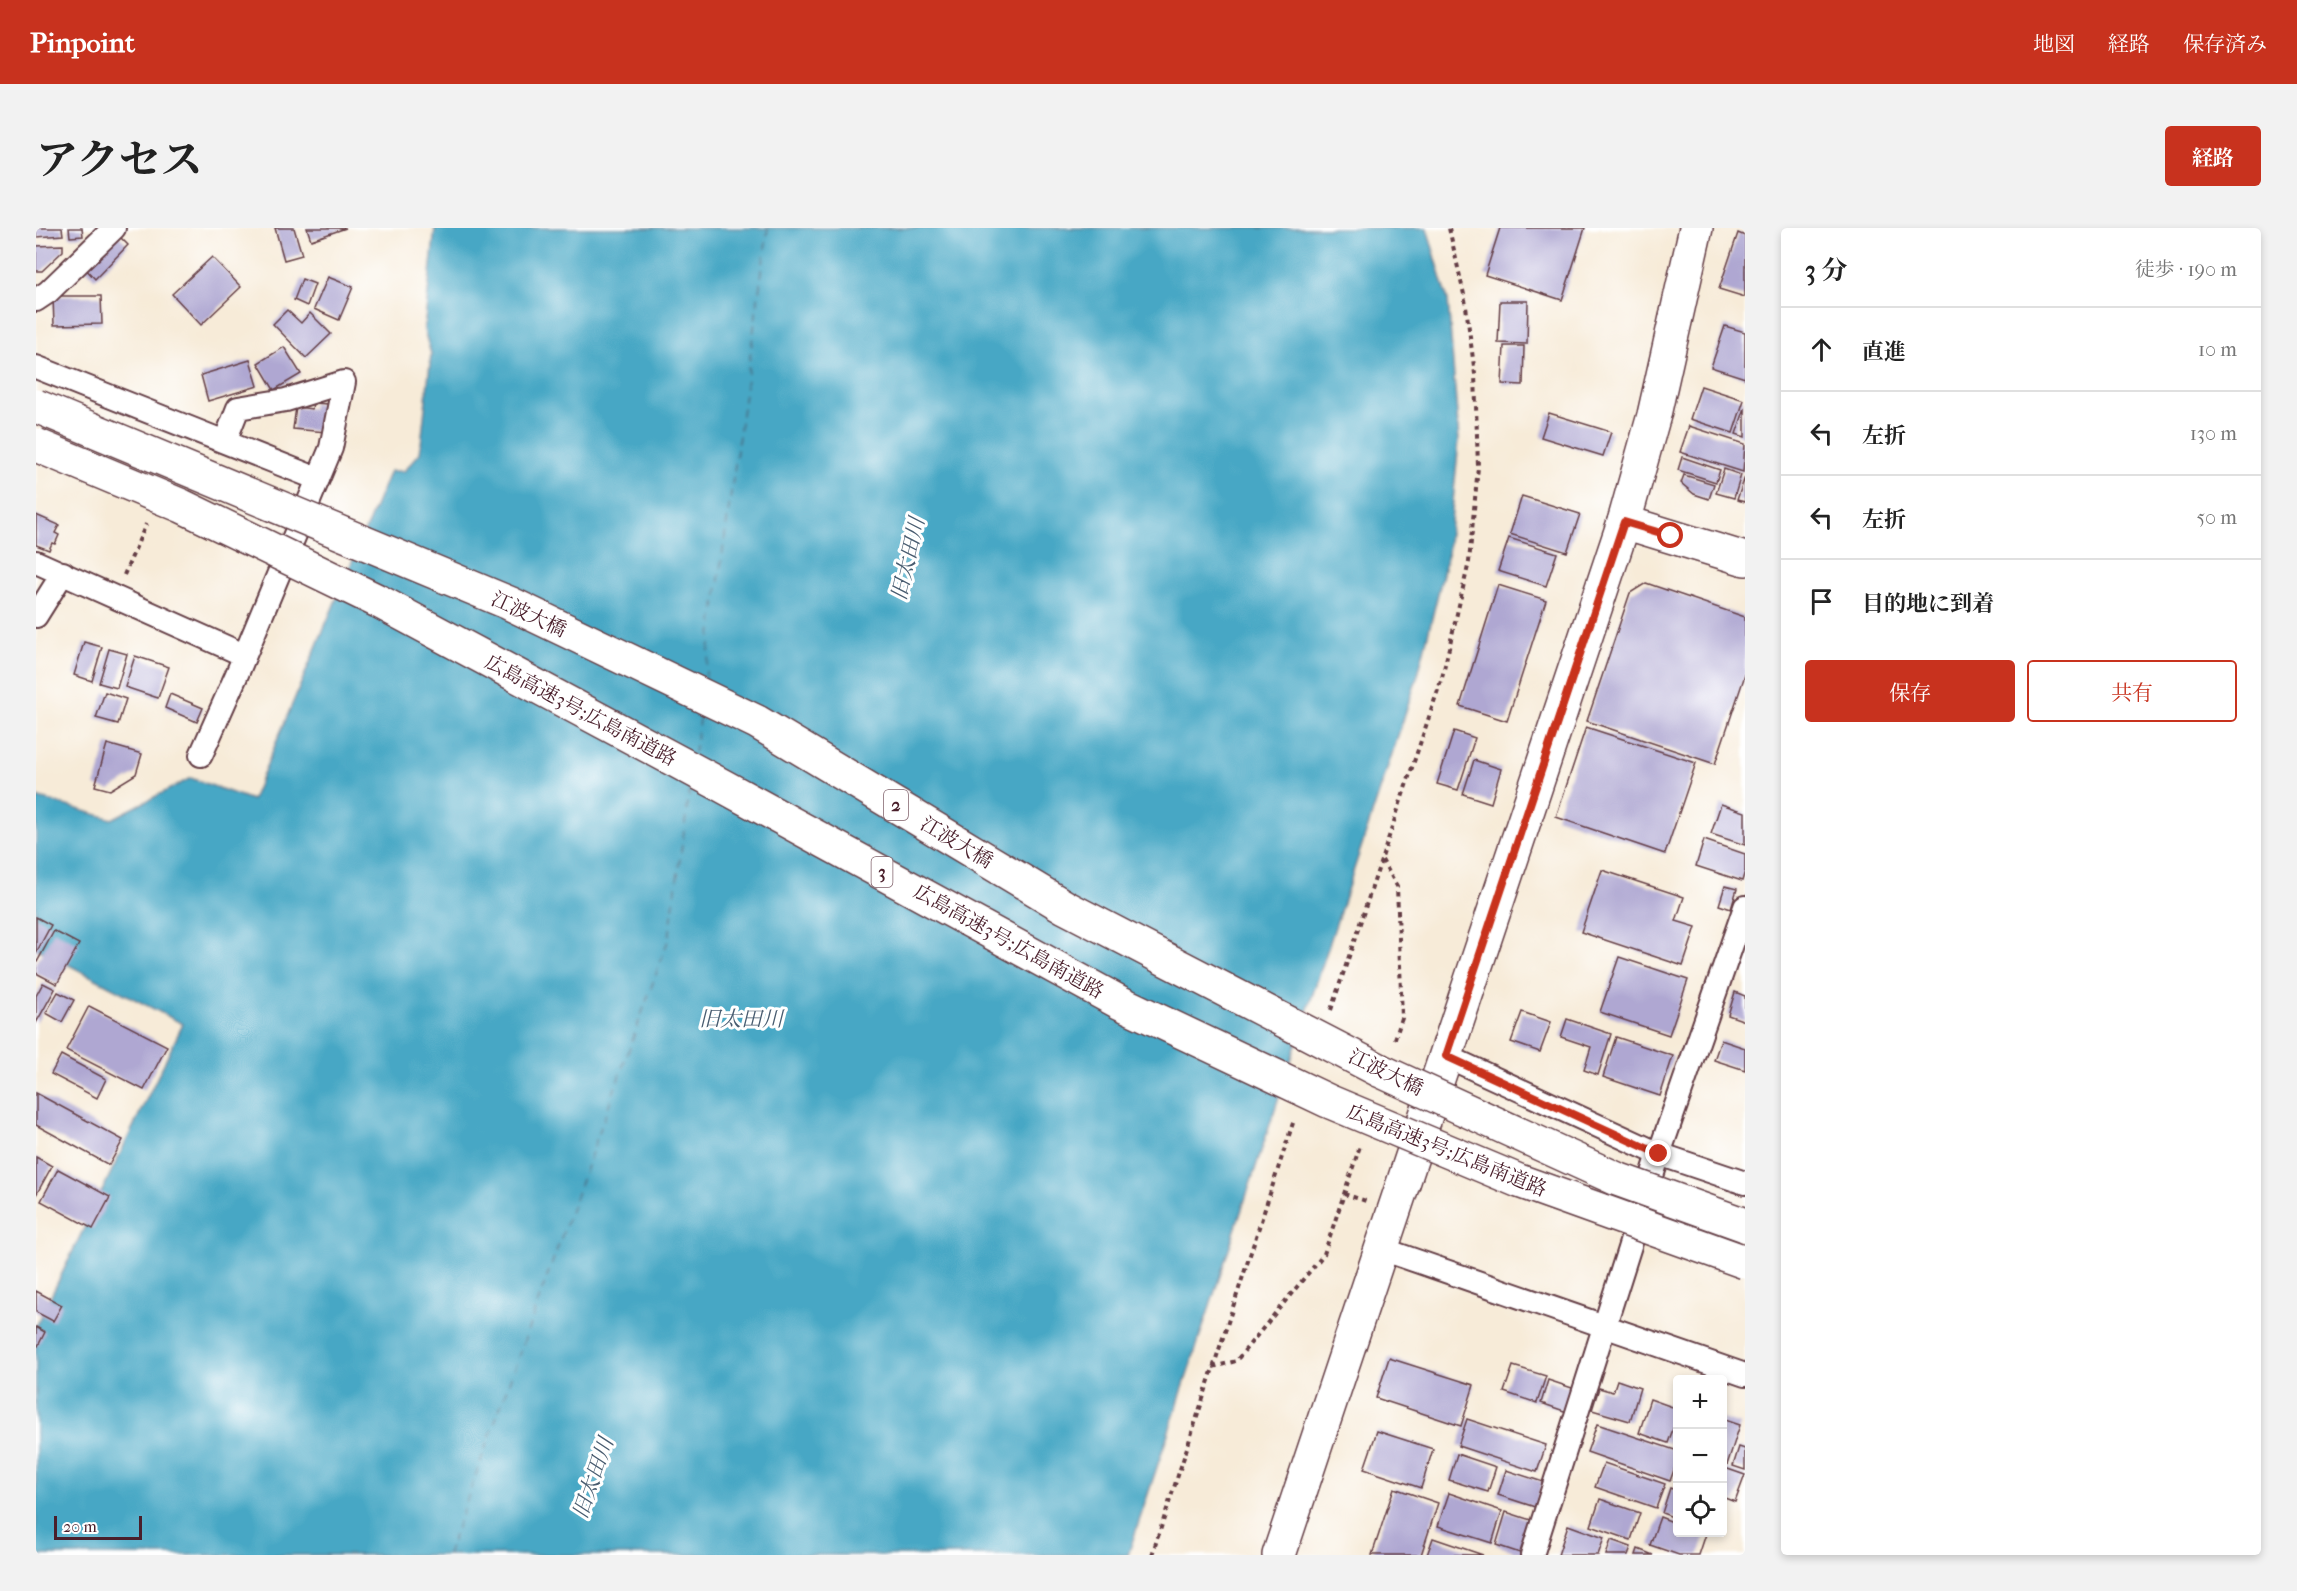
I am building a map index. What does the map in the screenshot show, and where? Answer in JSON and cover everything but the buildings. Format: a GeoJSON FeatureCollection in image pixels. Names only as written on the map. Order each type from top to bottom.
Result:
{"type":"FeatureCollection","features":[{"type":"Feature","properties":{"kind":"main road"},"geometry":{"type":"LineString","coordinates":[[1279,1555],[1624,522],[1654,415],[1696,228]]}},
{"type":"Feature","properties":{"kind":"main road","name":"江波大橋"},"geometry":{"type":"LineString","coordinates":[[36,406],[509,603],[574,634],[757,722],[1065,907],[1381,1071],[1617,1179],[1745,1225]]}},
{"type":"Feature","properties":{"kind":"main road","name":"広島高速3号;広島南道路"},"geometry":{"type":"LineString","coordinates":[[36,446],[182,506],[380,602],[1150,1017],[1328,1101],[1519,1181],[1745,1262]]}},
{"type":"Feature","properties":{"kind":"main road"},"geometry":{"type":"LineString","coordinates":[[1624,522],[1745,559]]}},
{"type":"Feature","properties":{"kind":"street"},"geometry":{"type":"LineString","coordinates":[[36,300],[48,292],[114,228]]}},
{"type":"Feature","properties":{"kind":"street"},"geometry":{"type":"LineString","coordinates":[[36,367],[318,479]]}},
{"type":"Feature","properties":{"kind":"street"},"geometry":{"type":"LineString","coordinates":[[201,755],[332,448],[344,382],[286,400],[238,408],[225,441]]}},
{"type":"Feature","properties":{"kind":"street"},"geometry":{"type":"LineString","coordinates":[[36,562],[244,655]]}},
{"type":"Feature","properties":{"kind":"street"},"geometry":{"type":"LineString","coordinates":[[36,616],[63,573]]}},
{"type":"Feature","properties":{"kind":"street"},"geometry":{"type":"LineString","coordinates":[[1532,1555],[1659,1154],[1745,907]]}},
{"type":"Feature","properties":{"kind":"street"},"geometry":{"type":"LineString","coordinates":[[1446,1056],[1659,1154],[1745,1183]]}},
{"type":"Feature","properties":{"kind":"street"},"geometry":{"type":"LineString","coordinates":[[1382,1249],[1745,1375]]}},
{"type":"Feature","properties":{"kind":"path"},"geometry":{"type":"LineString","coordinates":[[1330,1015],[1442,678],[1469,562],[1478,467],[1475,374],[1465,299],[1449,228]]}},
{"type":"Feature","properties":{"kind":"path"},"geometry":{"type":"LineString","coordinates":[[1152,1555],[1296,1114]]}},
{"type":"Feature","properties":{"kind":"path"},"geometry":{"type":"LineString","coordinates":[[1344,1194],[1367,1202]]}},
{"type":"Feature","properties":{"kind":"water","name":"旧太田川"},"geometry":{"type":"Polygon","coordinates":[[[435,228],[1427,228],[1448,300],[1459,440],[1448,553],[1418,675],[1128,1555],[36,1555],[36,1327],[183,1024],[36,948],[36,797],[112,819],[191,778],[252,800],[390,471],[404,471],[420,453],[431,354],[424,330],[435,228]]]}},
{"type":"Feature","properties":{"kind":"ferry route"},"geometry":{"type":"LineString","coordinates":[[705,679],[768,228]]}},
{"type":"Feature","properties":{"kind":"ferry route"},"geometry":{"type":"LineString","coordinates":[[694,753],[700,713]]}},
{"type":"Feature","properties":{"kind":"ferry route"},"geometry":{"type":"LineString","coordinates":[[447,1555],[669,938],[690,787]]}},
{"type":"Feature","properties":{"kind":"route"},"geometry":{"type":"LineString","coordinates":[[1659,1154],[1446,1056],[1624,522],[1671,536]]}}]}
